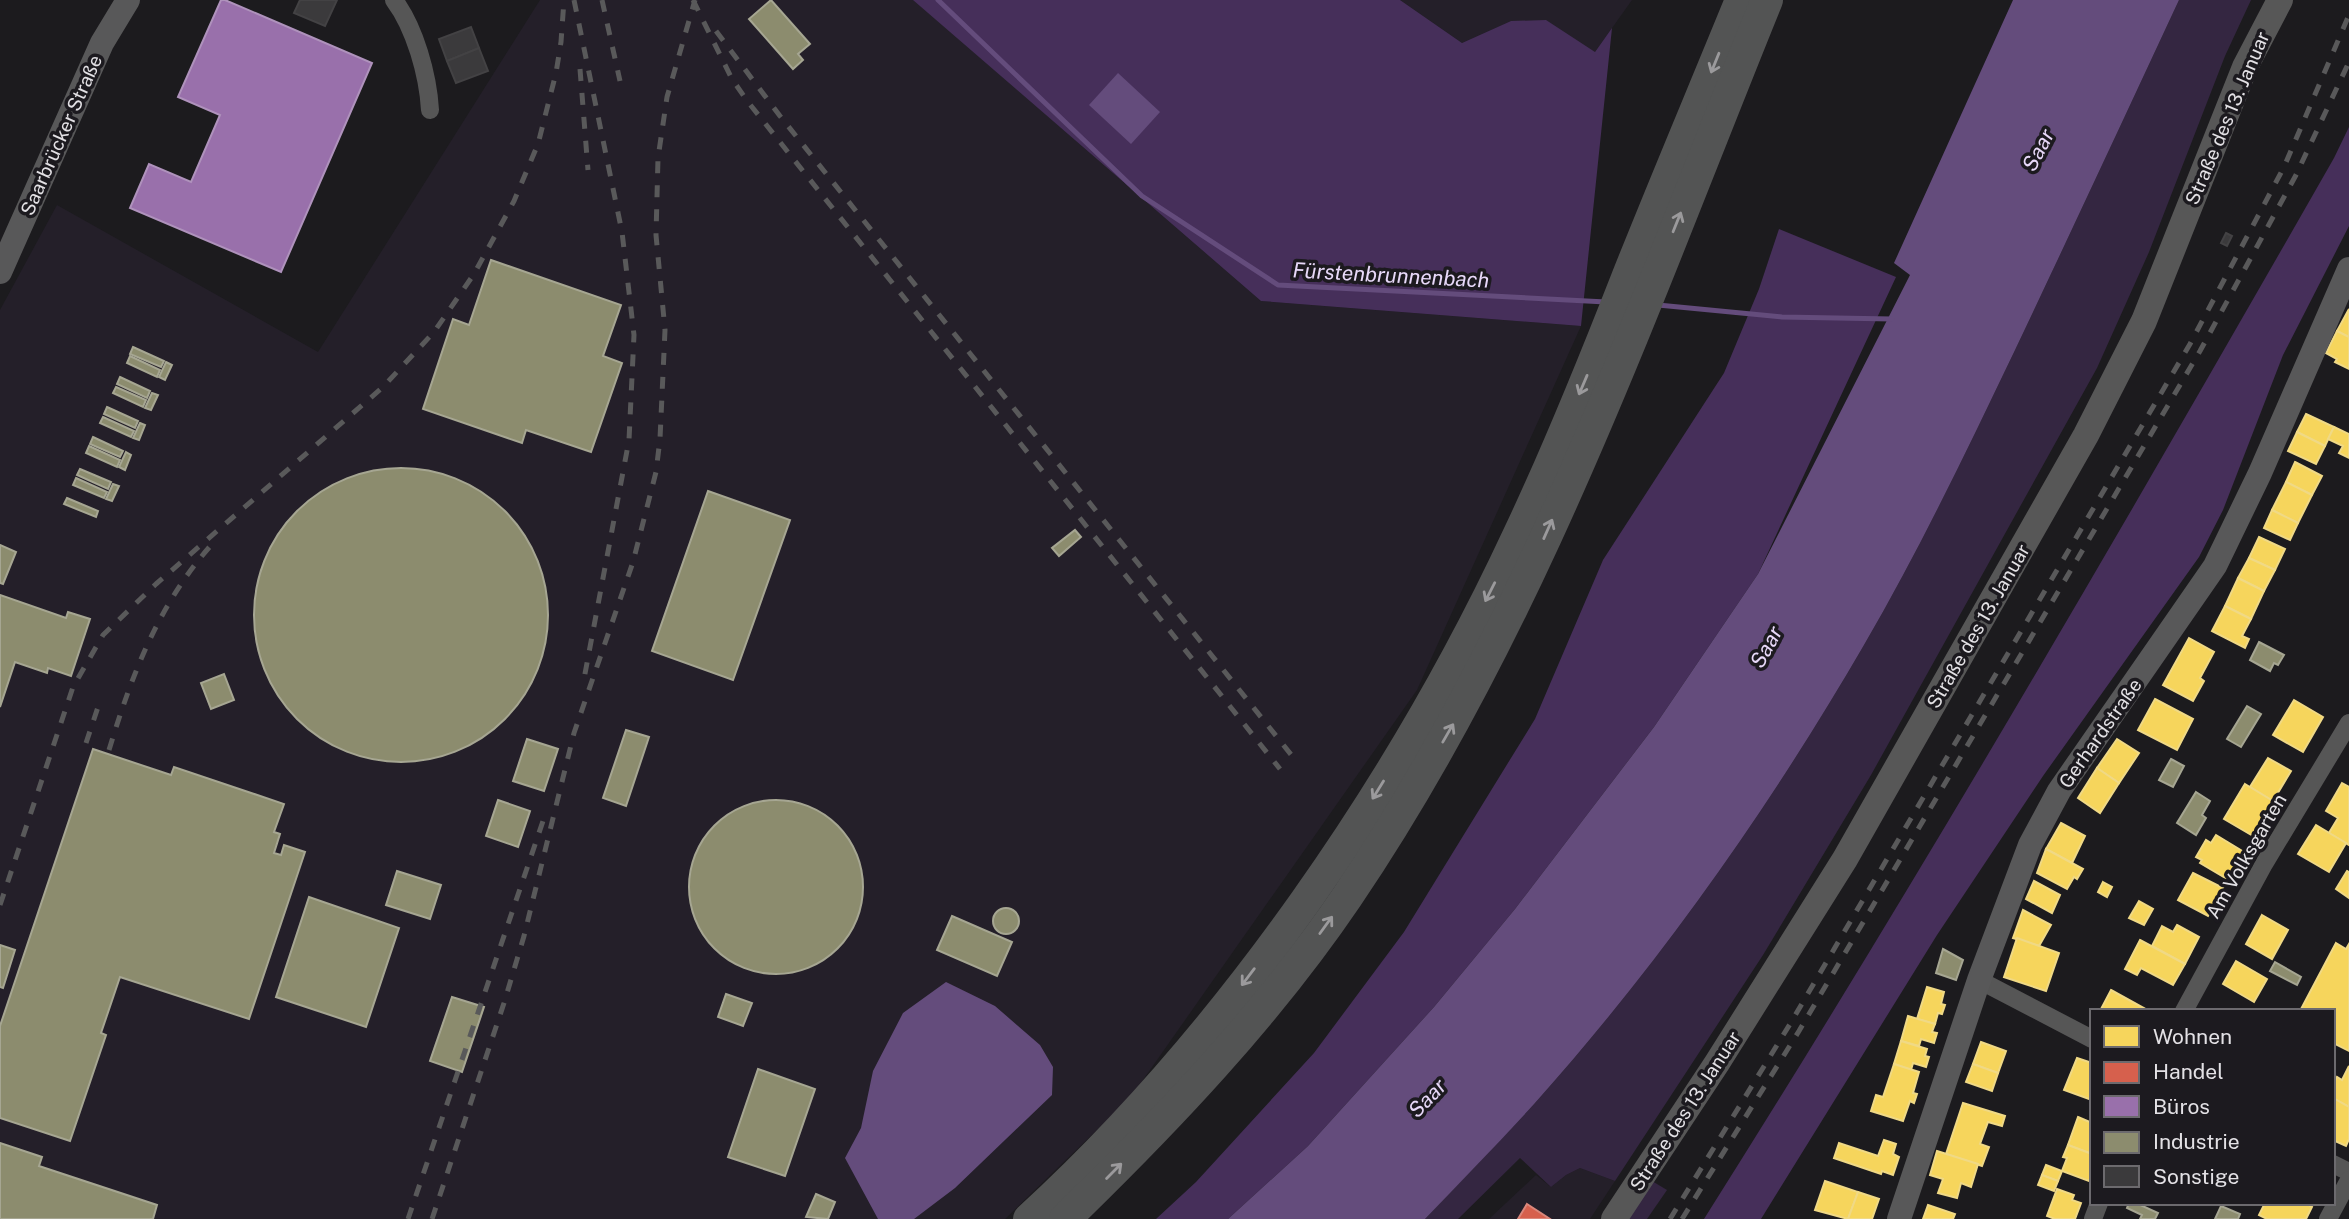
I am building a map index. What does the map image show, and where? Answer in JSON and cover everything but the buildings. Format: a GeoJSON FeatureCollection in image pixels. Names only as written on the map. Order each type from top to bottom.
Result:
{"type":"FeatureCollection","features":[{"type":"Feature","properties":{"kind":"highway"},"geometry":{"type":"LineString","coordinates":[[1065,1219],[1182,1101],[1252,1021],[1345,899],[1396,821],[1452,726],[1496,640],[1576,467],[1622,327],[1741,0]]}},
{"type":"Feature","properties":{"kind":"highway"},"geometry":{"type":"LineString","coordinates":[[1639,281],[1767,0]]}},
{"type":"Feature","properties":{"kind":"highway"},"geometry":{"type":"LineString","coordinates":[[1029,1219],[1100,1150],[1227,1006],[1316,885],[1428,708],[1512,548],[1622,327]]}},
{"type":"Feature","properties":{"kind":"main road","name":"Straße des 13. Januar"},"geometry":{"type":"LineString","coordinates":[[1614,1219],[1717,1063],[1845,859],[2086,435],[2144,321],[2245,67],[2280,0]]}},
{"type":"Feature","properties":{"kind":"street","name":"Saarbrücker Straße"},"geometry":{"type":"LineString","coordinates":[[0,272],[102,43],[128,0]]}},
{"type":"Feature","properties":{"kind":"street"},"geometry":{"type":"LineString","coordinates":[[394,0],[401,10],[429,83],[430,110]]}},
{"type":"Feature","properties":{"kind":"street","name":"Gerhardstraße"},"geometry":{"type":"LineString","coordinates":[[1899,1219],[1979,979],[2029,845],[2059,791],[2215,566],[2260,473],[2349,269]]}},
{"type":"Feature","properties":{"kind":"street","name":"Am Volksgarten"},"geometry":{"type":"LineString","coordinates":[[2185,1009],[2264,864],[2348,723]]}},
{"type":"Feature","properties":{"kind":"street"},"geometry":{"type":"LineString","coordinates":[[1979,979],[2090,1038]]}},
{"type":"Feature","properties":{"kind":"street"},"geometry":{"type":"LineString","coordinates":[[2328,1219],[2349,1180]]}},
{"type":"Feature","properties":{"kind":"shaded area"},"geometry":{"type":"Polygon","coordinates":[[[540,0],[914,0],[1261,301],[1581,326],[1417,690],[1131,1097],[1005,1219],[0,1219],[0,310],[57,205],[318,352],[540,0]]]}},
{"type":"Feature","properties":{"kind":"shaded area"},"geometry":{"type":"Polygon","coordinates":[[[913,0],[1400,0],[1462,43],[1511,21],[1546,20],[1595,52],[1612,28],[1581,326],[1261,301],[913,0]]]}},
{"type":"Feature","properties":{"kind":"shaded area"},"geometry":{"type":"Polygon","coordinates":[[[1400,0],[1632,0],[1595,52],[1511,21],[1462,43],[1400,0]]]}},
{"type":"Feature","properties":{"kind":"shaded area"},"geometry":{"type":"Polygon","coordinates":[[[2179,0],[2251,0],[2225,56],[2149,252],[2097,368],[1871,775],[1763,955],[1615,1181],[1580,1168],[1551,1187],[1520,1158],[1458,1219],[1425,1219],[1535,1103],[1626,995],[1711,882],[1791,765],[1885,609],[1943,498],[2179,0]]]}},
{"type":"Feature","properties":{"kind":"shaded area"},"geometry":{"type":"Polygon","coordinates":[[[2349,127],[2349,226],[2283,355],[2223,510],[2199,557],[2043,776],[1937,935],[1761,1219],[1704,1219],[1867,957],[2025,692],[2334,158],[2349,127]]]}},
{"type":"Feature","properties":{"kind":"shaded area"},"geometry":{"type":"Polygon","coordinates":[[[1779,229],[1896,277],[1758,574],[1654,727],[1515,909],[1434,1007],[1308,1146],[1228,1219],[1156,1219],[1196,1182],[1314,1053],[1404,932],[1535,719],[1603,560],[1724,373],[1759,289],[1779,229]]]}},
{"type":"Feature","properties":{"kind":"shaded area"},"geometry":{"type":"Polygon","coordinates":[[[1580,1168],[1615,1181],[1590,1219],[1489,1219],[1536,1175],[1551,1187],[1580,1168]]]}},
{"type":"Feature","properties":{"kind":"shaded area"},"geometry":{"type":"Polygon","coordinates":[[[1652,1181],[1667,1190],[1647,1219],[1627,1219],[1652,1181]]]}},
{"type":"Feature","properties":{"kind":"water","name":"Saar"},"geometry":{"type":"Polygon","coordinates":[[[2013,0],[2179,0],[1943,498],[1864,645],[1791,765],[1711,882],[1626,995],[1535,1103],[1425,1219],[1228,1219],[1308,1146],[1434,1007],[1515,909],[1654,727],[1758,574],[1910,275],[1894,263],[2013,0]]]}},
{"type":"Feature","properties":{"kind":"water"},"geometry":{"type":"Polygon","coordinates":[[[1118,73],[1160,112],[1131,144],[1089,105],[1118,73]]]}},
{"type":"Feature","properties":{"kind":"water"},"geometry":{"type":"Polygon","coordinates":[[[946,982],[995,1006],[1040,1045],[1053,1067],[1052,1095],[955,1188],[914,1219],[878,1219],[845,1158],[861,1128],[873,1071],[903,1013],[946,982]]]}},
{"type":"Feature","properties":{"kind":"waterway","name":"Fürstenbrunnenbach"},"geometry":{"type":"LineString","coordinates":[[938,0],[1142,196],[1278,285],[1606,302]]}},
{"type":"Feature","properties":{"kind":"waterway","name":"Fürstenbrunnenbach"},"geometry":{"type":"LineString","coordinates":[[1658,305],[1782,317],[1892,319]]}},
{"type":"Feature","properties":{"kind":"railway"},"geometry":{"type":"LineString","coordinates":[[0,905],[73,687],[103,635],[156,584],[383,387],[434,332],[474,274],[514,201],[538,144],[556,73],[564,0]]}},
{"type":"Feature","properties":{"kind":"railway"},"geometry":{"type":"LineString","coordinates":[[574,0],[622,232],[634,335],[629,440],[584,679]]}},
{"type":"Feature","properties":{"kind":"railway"},"geometry":{"type":"LineString","coordinates":[[602,0],[620,81]]}},
{"type":"Feature","properties":{"kind":"railway"},"geometry":{"type":"LineString","coordinates":[[693,0],[732,79],[748,102],[1280,769]]}},
{"type":"Feature","properties":{"kind":"railway"},"geometry":{"type":"LineString","coordinates":[[432,1219],[504,1003],[524,936],[574,733],[633,562],[656,472],[665,330],[656,235],[658,158],[667,97],[695,0]]}},
{"type":"Feature","properties":{"kind":"railway"},"geometry":{"type":"LineString","coordinates":[[1670,1219],[1790,1024],[2190,344],[2284,167],[2349,15]]}},
{"type":"Feature","properties":{"kind":"railway"},"geometry":{"type":"LineString","coordinates":[[716,31],[780,116],[1293,757]]}},
{"type":"Feature","properties":{"kind":"railway"},"geometry":{"type":"LineString","coordinates":[[1682,1219],[1799,1031],[2200,351],[2296,175],[2349,62]]}},
{"type":"Feature","properties":{"kind":"railway"},"geometry":{"type":"LineString","coordinates":[[580,69],[588,170]]}},
{"type":"Feature","properties":{"kind":"railway"},"geometry":{"type":"LineString","coordinates":[[109,750],[127,694],[149,640],[177,590],[213,543]]}},
{"type":"Feature","properties":{"kind":"railway"},"geometry":{"type":"LineString","coordinates":[[86,743],[99,704]]}},
{"type":"Feature","properties":{"kind":"railway"},"geometry":{"type":"LineString","coordinates":[[408,1219],[543,821]]}}]}
